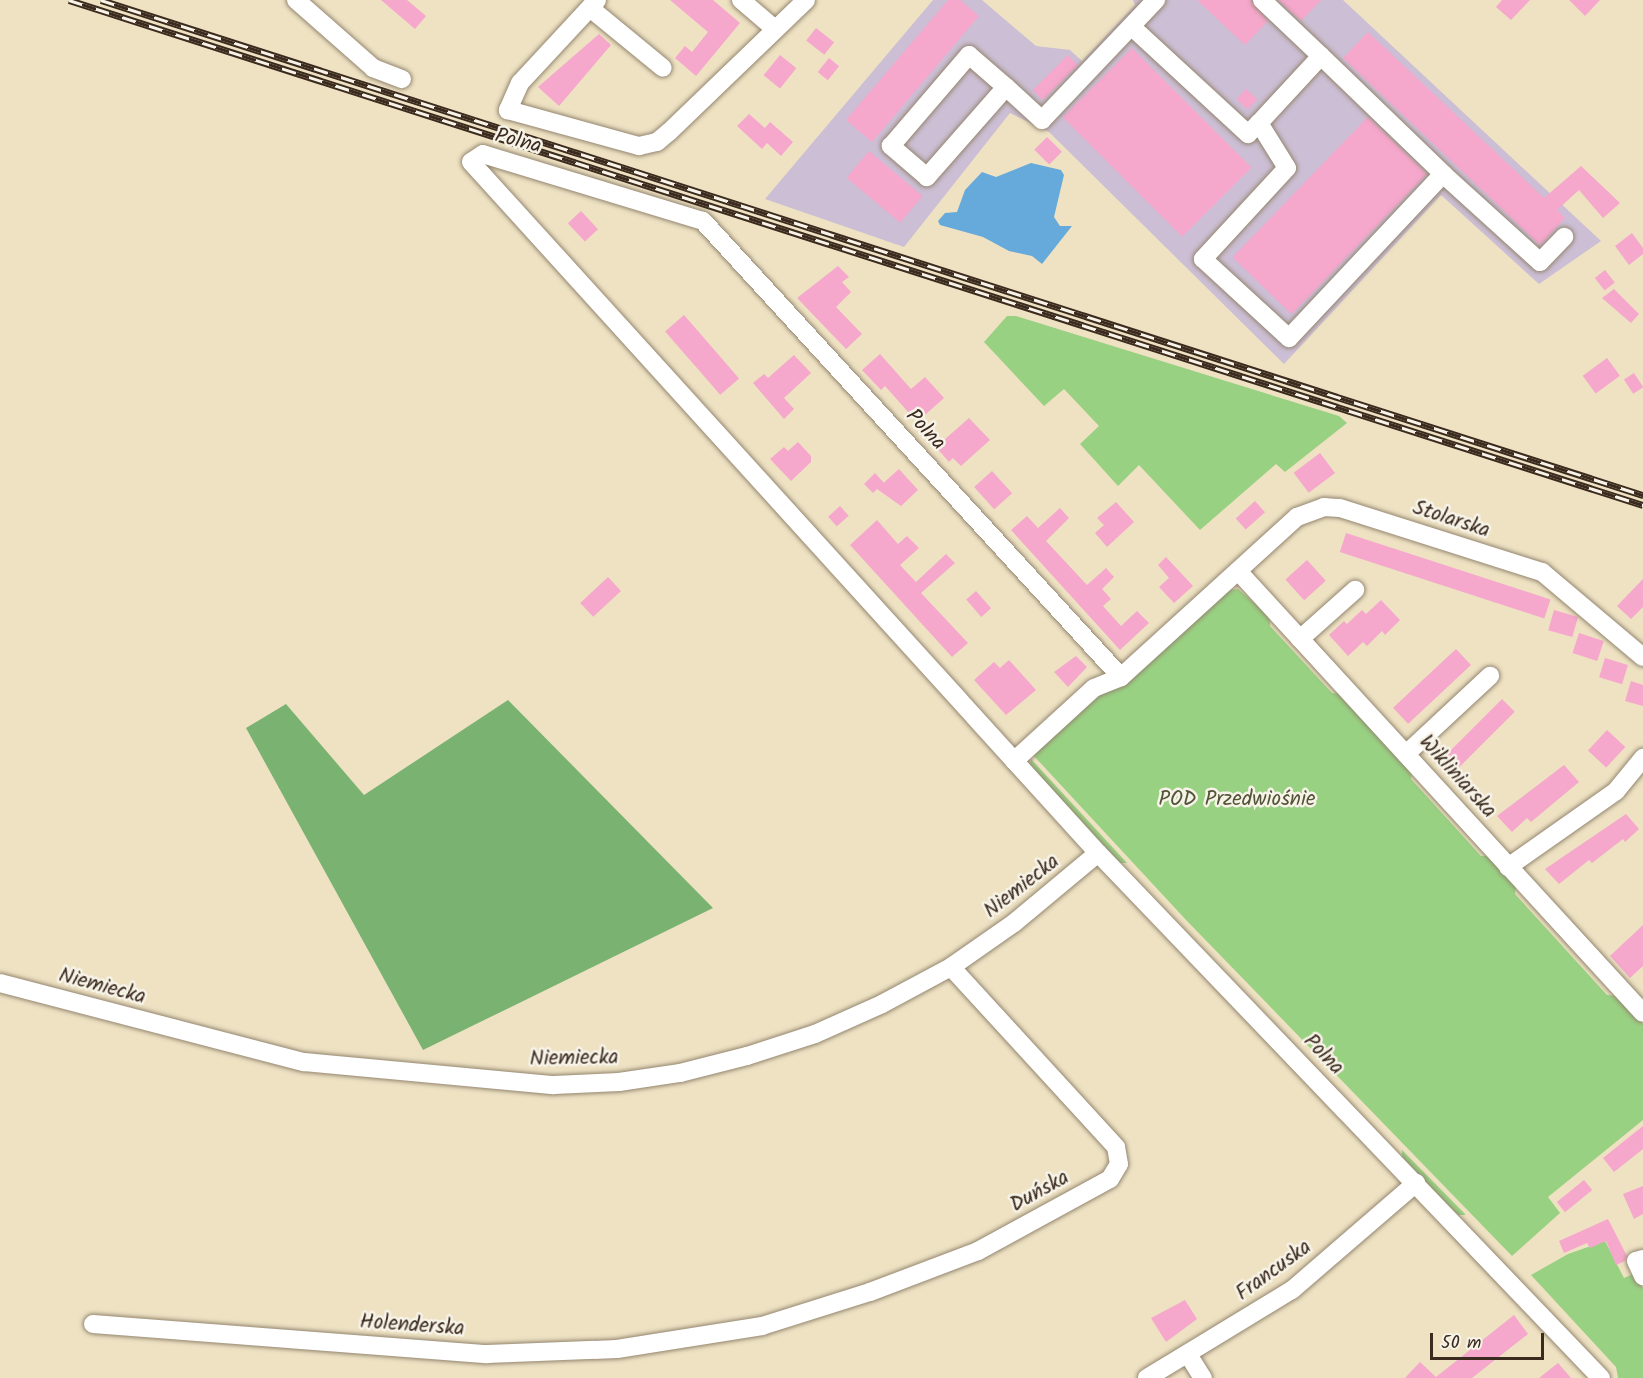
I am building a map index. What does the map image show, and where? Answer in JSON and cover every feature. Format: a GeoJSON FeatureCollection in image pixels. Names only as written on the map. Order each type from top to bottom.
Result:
{"type":"FeatureCollection","features":[{"type":"Feature","properties":{"kind":"street"},"geometry":{"type":"LineString","coordinates":[[296,0],[373,68],[402,79]]}},
{"type":"Feature","properties":{"kind":"street"},"geometry":{"type":"LineString","coordinates":[[741,0],[775,29]]}},
{"type":"Feature","properties":{"kind":"street"},"geometry":{"type":"LineString","coordinates":[[663,68],[593,4],[520,83],[508,110],[624,143],[639,146],[657,142],[806,0]]}},
{"type":"Feature","properties":{"kind":"street"},"geometry":{"type":"LineString","coordinates":[[1006,87],[927,177],[891,146],[969,56],[1006,87],[1042,120],[1156,0]]}},
{"type":"Feature","properties":{"kind":"street"},"geometry":{"type":"LineString","coordinates":[[1262,0],[1443,174],[1540,262],[1564,237]]}},
{"type":"Feature","properties":{"kind":"street"},"geometry":{"type":"LineString","coordinates":[[1132,27],[1248,134],[1321,56]]}},
{"type":"Feature","properties":{"kind":"street"},"geometry":{"type":"LineString","coordinates":[[1259,123],[1287,168],[1203,260],[1289,338],[1443,174]]}},
{"type":"Feature","properties":{"kind":"street","name":"Polna"},"geometry":{"type":"LineString","coordinates":[[1121,677],[703,221],[483,154],[471,162],[1098,854],[1601,1378]]}},
{"type":"Feature","properties":{"kind":"street","name":"Stolarska"},"geometry":{"type":"LineString","coordinates":[[1238,571],[1305,512],[1340,508],[1542,572],[1643,657]]}},
{"type":"Feature","properties":{"kind":"street"},"geometry":{"type":"LineString","coordinates":[[1014,761],[1094,688],[1121,677],[1238,571]]}},
{"type":"Feature","properties":{"kind":"street","name":"Wikliniarska"},"geometry":{"type":"LineString","coordinates":[[1238,571],[1508,867],[1640,1005]]}},
{"type":"Feature","properties":{"kind":"street"},"geometry":{"type":"LineString","coordinates":[[1300,639],[1355,590]]}},
{"type":"Feature","properties":{"kind":"street"},"geometry":{"type":"LineString","coordinates":[[1406,754],[1490,676]]}},
{"type":"Feature","properties":{"kind":"street"},"geometry":{"type":"LineString","coordinates":[[1508,867],[1616,792],[1643,758]]}},
{"type":"Feature","properties":{"kind":"street","name":"Niemiecka"},"geometry":{"type":"LineString","coordinates":[[0,983],[304,1062],[554,1085],[620,1083],[680,1073],[747,1056],[816,1034],[882,1004],[951,967],[1014,923],[1098,854]]}},
{"type":"Feature","properties":{"kind":"street","name":"Duńska"},"geometry":{"type":"LineString","coordinates":[[728,1334],[870,1292],[978,1251],[1110,1179],[1119,1164],[1116,1147],[951,967]]}},
{"type":"Feature","properties":{"kind":"street","name":"Francuska"},"geometry":{"type":"LineString","coordinates":[[1147,1378],[1189,1356],[1292,1290],[1416,1183]]}},
{"type":"Feature","properties":{"kind":"street"},"geometry":{"type":"LineString","coordinates":[[1643,1258],[1636,1262],[1643,1276]]}},
{"type":"Feature","properties":{"kind":"street","name":"Holenderska"},"geometry":{"type":"LineString","coordinates":[[93,1324],[487,1354],[617,1349],[728,1334]]}},
{"type":"Feature","properties":{"kind":"street"},"geometry":{"type":"LineString","coordinates":[[1189,1356],[1203,1378]]}},
{"type":"Feature","properties":{"kind":"shaded area"},"geometry":{"type":"Polygon","coordinates":[[[933,0],[982,0],[1036,46],[1070,50],[1082,61],[1135,5],[1133,0],[1343,0],[1601,241],[1539,284],[1441,195],[1284,364],[1049,132],[1010,113],[904,247],[765,199],[933,0]]]}},
{"type":"Feature","properties":{"kind":"green space"},"geometry":{"type":"Polygon","coordinates":[[[1007,316],[1016,316],[1339,416],[1347,423],[1285,472],[1276,464],[1200,530],[1139,465],[1118,486],[1080,444],[1099,426],[1064,389],[1044,406],[984,342],[1007,316]]]}},
{"type":"Feature","properties":{"kind":"green space","name":"POD Przedwiośnie"},"geometry":{"type":"Polygon","coordinates":[[[1238,589],[1270,617],[1270,626],[1332,693],[1341,694],[1412,771],[1411,779],[1481,856],[1489,856],[1516,886],[1515,894],[1607,995],[1617,996],[1643,1024],[1643,1120],[1548,1197],[1560,1213],[1512,1256],[1187,921],[1033,755],[1100,693],[1122,687],[1229,590],[1238,589]]]}},
{"type":"Feature","properties":{"kind":"green space"},"geometry":{"type":"Polygon","coordinates":[[[508,700],[713,908],[423,1050],[246,728],[286,704],[364,795],[508,700]]]}},
{"type":"Feature","properties":{"kind":"green space"},"geometry":{"type":"Polygon","coordinates":[[[1031,759],[1127,863],[1119,863],[1030,765],[1031,759]]]}},
{"type":"Feature","properties":{"kind":"green space"},"geometry":{"type":"Polygon","coordinates":[[[1402,1150],[1465,1215],[1458,1215],[1402,1158],[1402,1150]]]}},
{"type":"Feature","properties":{"kind":"green space"},"geometry":{"type":"Polygon","coordinates":[[[1605,1241],[1624,1278],[1635,1273],[1643,1289],[1643,1378],[1618,1378],[1616,1367],[1531,1275],[1568,1254],[1605,1241]]]}},
{"type":"Feature","properties":{"kind":"water"},"geometry":{"type":"Polygon","coordinates":[[[1031,163],[1061,170],[1064,175],[1054,217],[1060,226],[1072,226],[1042,264],[1032,256],[1009,251],[983,237],[940,225],[938,221],[945,213],[957,212],[965,190],[982,172],[996,177],[1031,163]]]}},
{"type":"Feature","properties":{"kind":"building"},"geometry":{"type":"Polygon","coordinates":[[[381,0],[407,0],[426,16],[415,29],[381,0]]]}},
{"type":"Feature","properties":{"kind":"building"},"geometry":{"type":"Polygon","coordinates":[[[670,0],[713,0],[740,23],[696,76],[675,58],[685,46],[692,52],[708,32],[670,0]]]}},
{"type":"Feature","properties":{"kind":"building"},"geometry":{"type":"Polygon","coordinates":[[[948,0],[960,0],[979,16],[872,142],[846,120],[948,0]]]}},
{"type":"Feature","properties":{"kind":"building"},"geometry":{"type":"Polygon","coordinates":[[[1197,0],[1251,0],[1268,21],[1245,45],[1197,0]]]}},
{"type":"Feature","properties":{"kind":"building"},"geometry":{"type":"Polygon","coordinates":[[[1278,0],[1321,0],[1301,21],[1278,0]]]}},
{"type":"Feature","properties":{"kind":"building"},"geometry":{"type":"Polygon","coordinates":[[[1502,0],[1530,0],[1511,20],[1496,7],[1502,0]]]}},
{"type":"Feature","properties":{"kind":"building"},"geometry":{"type":"Polygon","coordinates":[[[1569,0],[1600,0],[1585,16],[1569,0]]]}},
{"type":"Feature","properties":{"kind":"building"},"geometry":{"type":"Polygon","coordinates":[[[816,28],[834,42],[824,55],[806,41],[816,28]]]}},
{"type":"Feature","properties":{"kind":"building"},"geometry":{"type":"Polygon","coordinates":[[[1368,32],[1544,198],[1581,166],[1620,203],[1603,218],[1579,190],[1557,210],[1565,218],[1540,245],[1343,58],[1368,32]]]}},
{"type":"Feature","properties":{"kind":"building"},"geometry":{"type":"Polygon","coordinates":[[[599,34],[611,45],[559,106],[538,87],[599,34]]]}},
{"type":"Feature","properties":{"kind":"building"},"geometry":{"type":"Polygon","coordinates":[[[1132,48],[1252,168],[1182,237],[1063,117],[1132,48]]]}},
{"type":"Feature","properties":{"kind":"building"},"geometry":{"type":"Polygon","coordinates":[[[780,55],[796,68],[780,88],[764,75],[780,55]]]}},
{"type":"Feature","properties":{"kind":"building"},"geometry":{"type":"Polygon","coordinates":[[[1068,55],[1078,65],[1043,100],[1033,90],[1068,55]]]}},
{"type":"Feature","properties":{"kind":"building"},"geometry":{"type":"Polygon","coordinates":[[[829,58],[839,66],[828,80],[818,72],[829,58]]]}},
{"type":"Feature","properties":{"kind":"building"},"geometry":{"type":"Polygon","coordinates":[[[1246,89],[1257,99],[1248,109],[1237,99],[1246,89]]]}},
{"type":"Feature","properties":{"kind":"building"},"geometry":{"type":"Polygon","coordinates":[[[749,114],[765,128],[770,122],[793,142],[781,156],[767,143],[762,149],[737,126],[749,114]]]}},
{"type":"Feature","properties":{"kind":"building"},"geometry":{"type":"Polygon","coordinates":[[[1368,117],[1427,174],[1292,314],[1233,257],[1368,117]]]}},
{"type":"Feature","properties":{"kind":"building"},"geometry":{"type":"Polygon","coordinates":[[[1047,137],[1062,152],[1049,165],[1034,150],[1047,137]]]}},
{"type":"Feature","properties":{"kind":"building"},"geometry":{"type":"Polygon","coordinates":[[[869,151],[923,196],[900,223],[847,178],[869,151]]]}},
{"type":"Feature","properties":{"kind":"building"},"geometry":{"type":"Polygon","coordinates":[[[581,211],[598,229],[585,242],[568,223],[581,211]]]}},
{"type":"Feature","properties":{"kind":"building"},"geometry":{"type":"Polygon","coordinates":[[[1632,233],[1643,248],[1643,254],[1629,265],[1615,246],[1632,233]]]}},
{"type":"Feature","properties":{"kind":"building"},"geometry":{"type":"Polygon","coordinates":[[[838,266],[849,277],[842,282],[851,292],[836,307],[862,334],[846,349],[797,298],[838,266]]]}},
{"type":"Feature","properties":{"kind":"building"},"geometry":{"type":"Polygon","coordinates":[[[1605,270],[1615,283],[1605,291],[1595,278],[1605,270]]]}},
{"type":"Feature","properties":{"kind":"building"},"geometry":{"type":"Polygon","coordinates":[[[1614,289],[1639,314],[1631,323],[1602,298],[1614,289]]]}},
{"type":"Feature","properties":{"kind":"building"},"geometry":{"type":"Polygon","coordinates":[[[684,315],[739,378],[720,395],[665,331],[684,315]]]}},
{"type":"Feature","properties":{"kind":"building"},"geometry":{"type":"Polygon","coordinates":[[[880,354],[911,389],[925,377],[944,398],[917,422],[885,386],[881,390],[862,370],[880,354]]]}},
{"type":"Feature","properties":{"kind":"building"},"geometry":{"type":"Polygon","coordinates":[[[794,355],[811,373],[784,398],[794,409],[784,419],[753,383],[764,374],[768,378],[794,355]]]}},
{"type":"Feature","properties":{"kind":"building"},"geometry":{"type":"Polygon","coordinates":[[[1607,358],[1620,376],[1596,393],[1583,376],[1607,358]]]}},
{"type":"Feature","properties":{"kind":"building"},"geometry":{"type":"Polygon","coordinates":[[[1634,373],[1643,387],[1633,394],[1624,380],[1634,373]]]}},
{"type":"Feature","properties":{"kind":"building"},"geometry":{"type":"Polygon","coordinates":[[[969,418],[990,440],[961,466],[953,458],[949,462],[936,447],[969,418]]]}},
{"type":"Feature","properties":{"kind":"building"},"geometry":{"type":"Polygon","coordinates":[[[798,442],[811,456],[811,462],[791,481],[770,459],[784,447],[788,451],[798,442]]]}},
{"type":"Feature","properties":{"kind":"building"},"geometry":{"type":"Polygon","coordinates":[[[1320,453],[1335,473],[1309,493],[1294,473],[1320,453]]]}},
{"type":"Feature","properties":{"kind":"building"},"geometry":{"type":"Polygon","coordinates":[[[899,469],[918,490],[901,506],[877,489],[873,493],[864,484],[875,473],[884,483],[899,469]]]}},
{"type":"Feature","properties":{"kind":"building"},"geometry":{"type":"Polygon","coordinates":[[[992,471],[1012,493],[994,509],[974,487],[992,471]]]}},
{"type":"Feature","properties":{"kind":"building"},"geometry":{"type":"Polygon","coordinates":[[[1255,501],[1265,512],[1246,530],[1236,518],[1255,501]]]}},
{"type":"Feature","properties":{"kind":"building"},"geometry":{"type":"Polygon","coordinates":[[[1116,502],[1134,522],[1107,547],[1095,533],[1104,525],[1097,518],[1116,502]]]}},
{"type":"Feature","properties":{"kind":"building"},"geometry":{"type":"Polygon","coordinates":[[[840,506],[849,516],[837,526],[828,517],[840,506]]]}},
{"type":"Feature","properties":{"kind":"building"},"geometry":{"type":"Polygon","coordinates":[[[1060,508],[1069,518],[1046,541],[1087,585],[1106,568],[1114,577],[1102,589],[1111,599],[1103,606],[1121,626],[1137,611],[1149,623],[1120,650],[1011,530],[1027,516],[1038,528],[1060,508]]]}},
{"type":"Feature","properties":{"kind":"building"},"geometry":{"type":"Polygon","coordinates":[[[877,520],[898,544],[907,536],[919,548],[900,565],[916,582],[946,554],[955,563],[921,593],[968,643],[952,657],[850,545],[877,520]]]}},
{"type":"Feature","properties":{"kind":"building"},"geometry":{"type":"Polygon","coordinates":[[[1346,533],[1550,599],[1544,618],[1340,552],[1346,533]]]}},
{"type":"Feature","properties":{"kind":"building"},"geometry":{"type":"Polygon","coordinates":[[[1166,557],[1193,586],[1174,603],[1159,587],[1169,578],[1158,565],[1166,557]]]}},
{"type":"Feature","properties":{"kind":"building"},"geometry":{"type":"Polygon","coordinates":[[[1307,560],[1326,581],[1304,600],[1285,579],[1307,560]]]}},
{"type":"Feature","properties":{"kind":"building"},"geometry":{"type":"Polygon","coordinates":[[[608,577],[621,591],[593,617],[580,603],[608,577]]]}},
{"type":"Feature","properties":{"kind":"building"},"geometry":{"type":"Polygon","coordinates":[[[1643,579],[1643,607],[1631,619],[1617,606],[1643,579]]]}},
{"type":"Feature","properties":{"kind":"building"},"geometry":{"type":"Polygon","coordinates":[[[976,591],[991,608],[981,617],[966,600],[976,591]]]}},
{"type":"Feature","properties":{"kind":"building"},"geometry":{"type":"Polygon","coordinates":[[[1381,600],[1400,620],[1385,635],[1382,631],[1367,646],[1363,642],[1348,656],[1329,635],[1344,621],[1347,624],[1362,610],[1366,614],[1381,600]]]}},
{"type":"Feature","properties":{"kind":"building"},"geometry":{"type":"Polygon","coordinates":[[[1554,610],[1578,617],[1572,637],[1548,630],[1554,610]]]}},
{"type":"Feature","properties":{"kind":"building"},"geometry":{"type":"Polygon","coordinates":[[[1579,633],[1604,641],[1597,661],[1573,653],[1579,633]]]}},
{"type":"Feature","properties":{"kind":"building"},"geometry":{"type":"Polygon","coordinates":[[[1456,649],[1471,665],[1408,724],[1393,708],[1456,649]]]}},
{"type":"Feature","properties":{"kind":"building"},"geometry":{"type":"Polygon","coordinates":[[[1076,656],[1087,667],[1068,687],[1054,672],[1076,656]]]}},
{"type":"Feature","properties":{"kind":"building"},"geometry":{"type":"Polygon","coordinates":[[[1605,658],[1628,665],[1622,684],[1599,677],[1605,658]]]}},
{"type":"Feature","properties":{"kind":"building"},"geometry":{"type":"Polygon","coordinates":[[[1009,660],[1036,690],[1006,715],[974,680],[994,662],[1000,668],[1009,660]]]}},
{"type":"Feature","properties":{"kind":"building"},"geometry":{"type":"Polygon","coordinates":[[[1631,681],[1643,685],[1643,706],[1625,701],[1631,681]]]}},
{"type":"Feature","properties":{"kind":"building"},"geometry":{"type":"Polygon","coordinates":[[[1502,699],[1515,712],[1457,770],[1444,757],[1502,699]]]}},
{"type":"Feature","properties":{"kind":"building"},"geometry":{"type":"Polygon","coordinates":[[[1607,730],[1625,747],[1606,768],[1588,750],[1607,730]]]}},
{"type":"Feature","properties":{"kind":"building"},"geometry":{"type":"Polygon","coordinates":[[[1564,765],[1579,782],[1531,822],[1527,818],[1512,832],[1497,816],[1564,765]]]}},
{"type":"Feature","properties":{"kind":"building"},"geometry":{"type":"Polygon","coordinates":[[[1626,814],[1639,829],[1625,842],[1623,839],[1592,863],[1589,860],[1559,884],[1545,869],[1626,814]]]}},
{"type":"Feature","properties":{"kind":"building"},"geometry":{"type":"Polygon","coordinates":[[[1643,925],[1643,966],[1630,978],[1610,956],[1643,925]]]}},
{"type":"Feature","properties":{"kind":"building"},"geometry":{"type":"Polygon","coordinates":[[[1643,1126],[1643,1149],[1614,1172],[1603,1158],[1643,1126]]]}},
{"type":"Feature","properties":{"kind":"building"},"geometry":{"type":"Polygon","coordinates":[[[1584,1180],[1592,1190],[1565,1212],[1557,1202],[1584,1180]]]}},
{"type":"Feature","properties":{"kind":"building"},"geometry":{"type":"Polygon","coordinates":[[[1643,1186],[1643,1214],[1634,1219],[1623,1194],[1643,1186]]]}},
{"type":"Feature","properties":{"kind":"building"},"geometry":{"type":"Polygon","coordinates":[[[1608,1219],[1627,1256],[1625,1261],[1616,1265],[1606,1241],[1590,1248],[1587,1243],[1564,1253],[1559,1241],[1608,1219]]]}},
{"type":"Feature","properties":{"kind":"building"},"geometry":{"type":"Polygon","coordinates":[[[1185,1300],[1197,1319],[1166,1342],[1151,1318],[1185,1300]]]}},
{"type":"Feature","properties":{"kind":"building"},"geometry":{"type":"Polygon","coordinates":[[[1514,1315],[1528,1334],[1472,1378],[1405,1378],[1420,1362],[1436,1377],[1514,1315]]]}},
{"type":"Feature","properties":{"kind":"building"},"geometry":{"type":"Polygon","coordinates":[[[1558,1363],[1571,1378],[1539,1378],[1558,1363]]]}},
{"type":"Feature","properties":{"kind":"railway"},"geometry":{"type":"LineString","coordinates":[[69,0],[1643,505]]}},
{"type":"Feature","properties":{"kind":"railway"},"geometry":{"type":"LineString","coordinates":[[101,0],[1643,495]]}}]}
